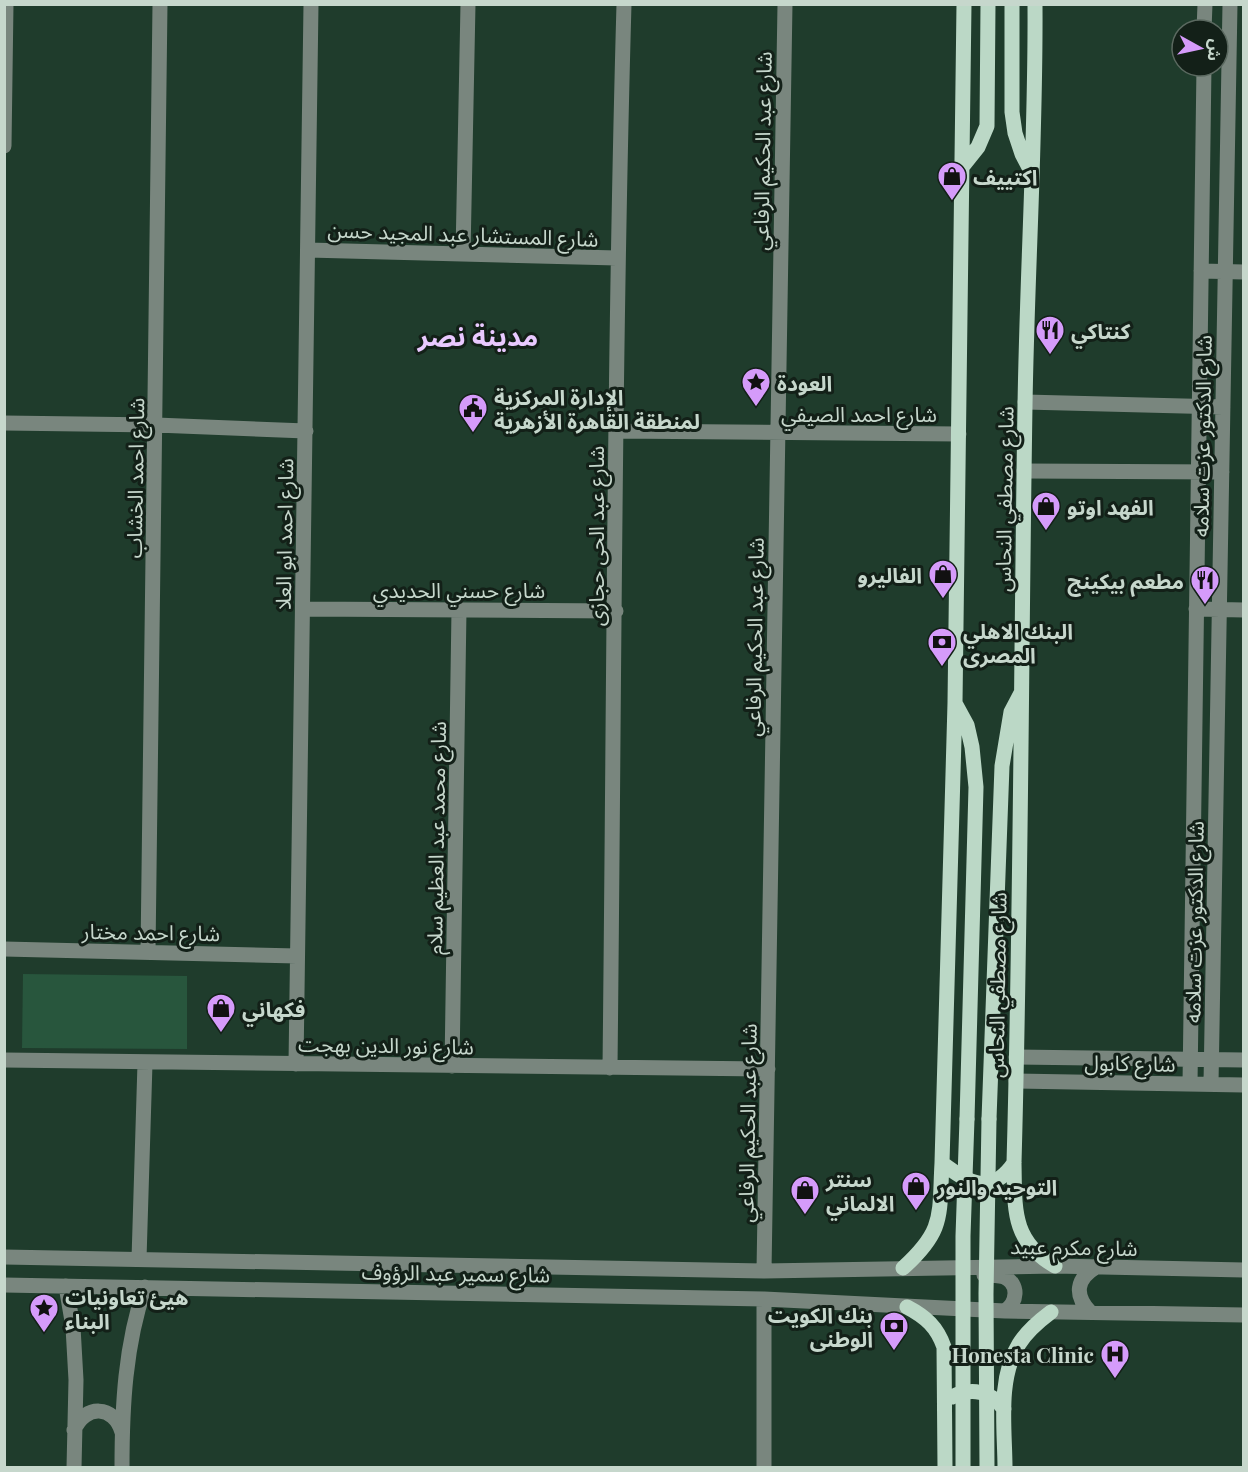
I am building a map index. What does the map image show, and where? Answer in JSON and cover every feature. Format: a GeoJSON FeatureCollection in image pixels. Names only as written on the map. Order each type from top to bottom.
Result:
{"type":"FeatureCollection","features":[{"type":"Feature","properties":{"kind":"main road"},"geometry":{"type":"LineString","coordinates":[[903,1268],[921,1253],[935,1232],[939,1220],[942,1163],[955,703],[964,4]]}},
{"type":"Feature","properties":{"kind":"main road"},"geometry":{"type":"LineString","coordinates":[[962,167],[978,147],[987,126],[988,4]]}},
{"type":"Feature","properties":{"kind":"main road"},"geometry":{"type":"LineString","coordinates":[[1012,4],[1012,112],[1018,144],[1032,173]]}},
{"type":"Feature","properties":{"kind":"main road","name":"شارع مصطفي النحاس"},"geometry":{"type":"LineString","coordinates":[[1035,4],[1036,100],[1025,402],[1014,1163],[1015,1217],[1030,1246],[1055,1266]]}},
{"type":"Feature","properties":{"kind":"main road"},"geometry":{"type":"LineString","coordinates":[[987,1467],[986,1294],[989,1141],[1002,766],[1011,712],[1022,691]]}},
{"type":"Feature","properties":{"kind":"main road"},"geometry":{"type":"LineString","coordinates":[[955,703],[967,725],[976,787],[963,1236],[963,1467]]}},
{"type":"Feature","properties":{"kind":"main road"},"geometry":{"type":"LineString","coordinates":[[942,1163],[961,1178],[981,1183],[1000,1178],[1014,1163]]}},
{"type":"Feature","properties":{"kind":"main road"},"geometry":{"type":"LineString","coordinates":[[908,1307],[929,1320],[941,1337],[945,1357],[945,1467]]}},
{"type":"Feature","properties":{"kind":"main road"},"geometry":{"type":"LineString","coordinates":[[1005,1467],[1004,1409],[1007,1375],[1012,1356],[1026,1334],[1052,1312]]}},
{"type":"Feature","properties":{"kind":"main road"},"geometry":{"type":"LineString","coordinates":[[945,1403],[957,1394],[972,1391],[994,1398],[1004,1409]]}},
{"type":"Feature","properties":{"kind":"street"},"geometry":{"type":"LineString","coordinates":[[4,146],[6,4]]}},
{"type":"Feature","properties":{"kind":"street","name":"شارع احمد الخشاب"},"geometry":{"type":"LineString","coordinates":[[148,952],[156,425],[159,4]]}},
{"type":"Feature","properties":{"kind":"street","name":"شارع احمد ابو العلا"},"geometry":{"type":"LineString","coordinates":[[296,1064],[311,4]]}},
{"type":"Feature","properties":{"kind":"street"},"geometry":{"type":"LineString","coordinates":[[464,254],[468,4]]}},
{"type":"Feature","properties":{"kind":"street","name":"شارع عبد الحى حجازى"},"geometry":{"type":"LineString","coordinates":[[610,1068],[616,611],[617,258],[624,4]]}},
{"type":"Feature","properties":{"kind":"street","name":"شارع عبد الحكيم الرفاعي"},"geometry":{"type":"LineString","coordinates":[[764,1271],[785,4]]}},
{"type":"Feature","properties":{"kind":"street","name":"شارع الدكتور عزت سلامه"},"geometry":{"type":"LineString","coordinates":[[1211,1084],[1230,4]]}},
{"type":"Feature","properties":{"kind":"street","name":"شارع الدكتور عزت سلامه"},"geometry":{"type":"LineString","coordinates":[[1190,1084],[1204,78]]}},
{"type":"Feature","properties":{"kind":"street","name":"شارع المستشار عبد المجيد حسن"},"geometry":{"type":"LineString","coordinates":[[308,250],[617,258]]}},
{"type":"Feature","properties":{"kind":"street"},"geometry":{"type":"LineString","coordinates":[[1201,271],[1244,272]]}},
{"type":"Feature","properties":{"kind":"street"},"geometry":{"type":"LineString","coordinates":[[1025,402],[1223,407]]}},
{"type":"Feature","properties":{"kind":"street"},"geometry":{"type":"LineString","coordinates":[[4,423],[156,425],[306,432]]}},
{"type":"Feature","properties":{"kind":"street","name":"شارع احمد الصيفي"},"geometry":{"type":"LineString","coordinates":[[616,431],[958,434]]}},
{"type":"Feature","properties":{"kind":"street"},"geometry":{"type":"LineString","coordinates":[[1024,471],[1222,472]]}},
{"type":"Feature","properties":{"kind":"street","name":"شارع حسني الحديدي"},"geometry":{"type":"LineString","coordinates":[[303,609],[616,611]]}},
{"type":"Feature","properties":{"kind":"street"},"geometry":{"type":"LineString","coordinates":[[1196,609],[1244,610]]}},
{"type":"Feature","properties":{"kind":"street","name":"شارع محمد عبد العظيم سلام"},"geometry":{"type":"LineString","coordinates":[[452,1066],[459,610]]}},
{"type":"Feature","properties":{"kind":"street","name":"شارع احمد مختار"},"geometry":{"type":"LineString","coordinates":[[4,950],[297,956]]}},
{"type":"Feature","properties":{"kind":"street","name":"شارع كابول"},"geometry":{"type":"LineString","coordinates":[[1016,1057],[1244,1060]]}},
{"type":"Feature","properties":{"kind":"street","name":"شارع نور الدين بهجت"},"geometry":{"type":"LineString","coordinates":[[4,1060],[768,1069]]}},
{"type":"Feature","properties":{"kind":"street"},"geometry":{"type":"LineString","coordinates":[[139,1259],[145,1063]]}},
{"type":"Feature","properties":{"kind":"street","name":"شارع كابول"},"geometry":{"type":"LineString","coordinates":[[1016,1081],[1244,1084]]}},
{"type":"Feature","properties":{"kind":"street","name":"شارع سمير عبد الرؤوف"},"geometry":{"type":"LineString","coordinates":[[4,1257],[764,1271],[903,1268]]}},
{"type":"Feature","properties":{"kind":"street"},"geometry":{"type":"LineString","coordinates":[[971,1266],[977,1274],[1003,1276],[1012,1284],[1015,1289],[1014,1302],[1005,1311]]}},
{"type":"Feature","properties":{"kind":"street","name":"شارع مكرم عبيد"},"geometry":{"type":"LineString","coordinates":[[903,1268],[1055,1266],[1244,1270]]}},
{"type":"Feature","properties":{"kind":"street"},"geometry":{"type":"LineString","coordinates":[[1090,1312],[1082,1304],[1079,1293],[1081,1282],[1087,1273],[1096,1267]]}},
{"type":"Feature","properties":{"kind":"street","name":"شارع سمير عبد الرؤوف"},"geometry":{"type":"LineString","coordinates":[[4,1285],[764,1299],[908,1307]]}},
{"type":"Feature","properties":{"kind":"street"},"geometry":{"type":"LineString","coordinates":[[66,1286],[75,1355],[74,1467]]}},
{"type":"Feature","properties":{"kind":"street"},"geometry":{"type":"LineString","coordinates":[[122,1467],[122,1432],[131,1334],[146,1287]]}},
{"type":"Feature","properties":{"kind":"street"},"geometry":{"type":"LineString","coordinates":[[764,1299],[764,1467]]}},
{"type":"Feature","properties":{"kind":"street"},"geometry":{"type":"LineString","coordinates":[[908,1307],[1244,1315]]}},
{"type":"Feature","properties":{"kind":"street"},"geometry":{"type":"LineString","coordinates":[[74,1430],[77,1423],[88,1413],[103,1412],[116,1419],[122,1432]]}},
{"type":"Feature","properties":{"kind":"green space"},"geometry":{"type":"Polygon","coordinates":[[[23,974],[187,976],[187,1049],[22,1048],[23,974]]]}},
{"type":"Feature","properties":{"kind":"place","name":"اكتييف"},"geometry":{"type":"Point","coordinates":[952,202]}},
{"type":"Feature","properties":{"kind":"place","name":"كنتاكي"},"geometry":{"type":"Point","coordinates":[1050,356]}},
{"type":"Feature","properties":{"kind":"place","name":"العودة"},"geometry":{"type":"Point","coordinates":[756,408]}},
{"type":"Feature","properties":{"kind":"place","name":"الإدارة المركزية لمنطقة القاهرة الأزهرية"},"geometry":{"type":"Point","coordinates":[473,434]}},
{"type":"Feature","properties":{"kind":"place","name":"الفهد اوتو"},"geometry":{"type":"Point","coordinates":[1046,532]}},
{"type":"Feature","properties":{"kind":"place","name":"الفاليرو"},"geometry":{"type":"Point","coordinates":[943,600]}},
{"type":"Feature","properties":{"kind":"place","name":"مطعم بيكينج"},"geometry":{"type":"Point","coordinates":[1205,606]}},
{"type":"Feature","properties":{"kind":"place","name":"البنك الاهلي المصرى"},"geometry":{"type":"Point","coordinates":[942,668]}},
{"type":"Feature","properties":{"kind":"place","name":"فكهاني"},"geometry":{"type":"Point","coordinates":[221,1034]}},
{"type":"Feature","properties":{"kind":"place","name":"التوحيد والنور"},"geometry":{"type":"Point","coordinates":[916,1212]}},
{"type":"Feature","properties":{"kind":"place","name":"سنتر الالماني"},"geometry":{"type":"Point","coordinates":[805,1216]}},
{"type":"Feature","properties":{"kind":"place","name":"هيئ تعاونيات البناء"},"geometry":{"type":"Point","coordinates":[44,1334]}},
{"type":"Feature","properties":{"kind":"place","name":"بنك الكويت الوطنى"},"geometry":{"type":"Point","coordinates":[894,1352]}},
{"type":"Feature","properties":{"kind":"place","name":"Honesta Clinic"},"geometry":{"type":"Point","coordinates":[1115,1380]}},
{"type":"Feature","properties":{"kind":"district","name":"مدينة نصر"},"geometry":{"type":"Point","coordinates":[478,335]}}]}
